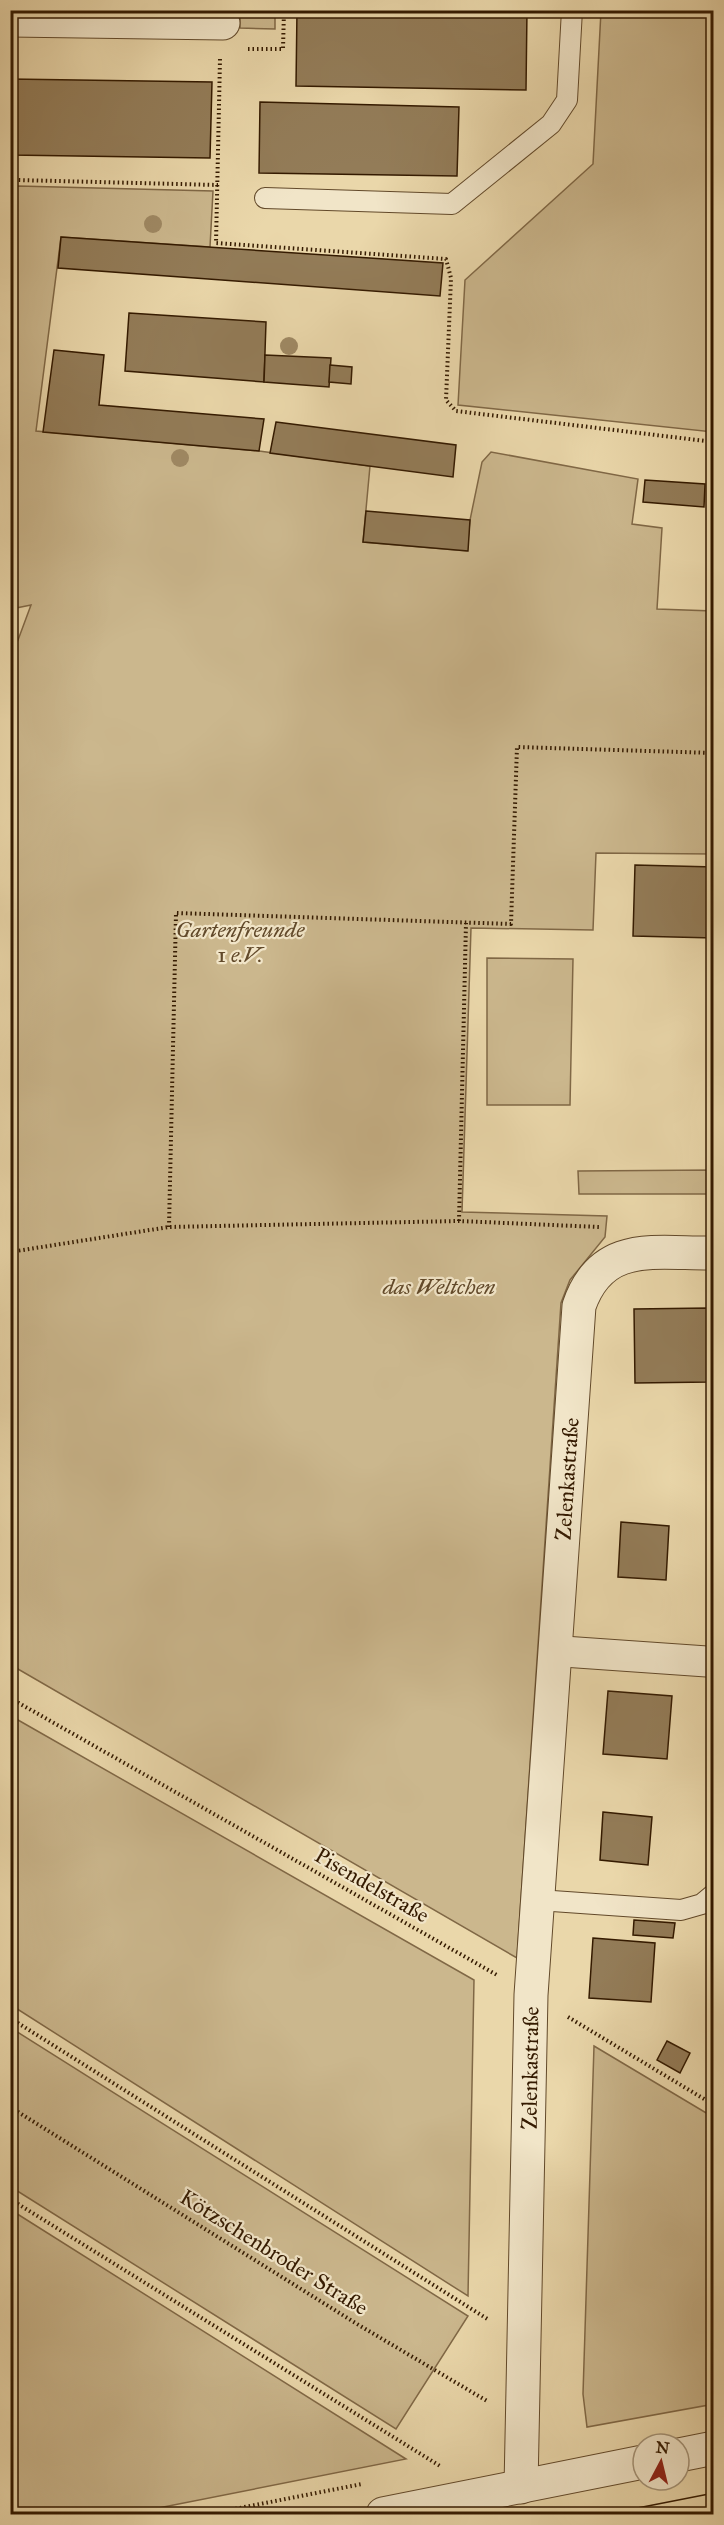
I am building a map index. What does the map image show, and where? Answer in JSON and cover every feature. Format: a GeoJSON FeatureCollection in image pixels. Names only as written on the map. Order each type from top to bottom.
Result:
{"type":"FeatureCollection","features":[{"type":"Feature","properties":{"kind":"street"},"geometry":{"type":"LineString","coordinates":[[10,21],[223,23]]}},
{"type":"Feature","properties":{"kind":"street"},"geometry":{"type":"LineString","coordinates":[[623,1256],[714,1253]]}},
{"type":"Feature","properties":{"kind":"street","name":"Zelenkastraße"},"geometry":{"type":"LineString","coordinates":[[521,2487],[531,1995],[579,1306],[585,1289],[595,1274],[607,1263],[623,1256]]}},
{"type":"Feature","properties":{"kind":"street"},"geometry":{"type":"LineString","coordinates":[[556,1651],[714,1662]]}},
{"type":"Feature","properties":{"kind":"street"},"geometry":{"type":"LineString","coordinates":[[691,2453],[714,2448]]}},
{"type":"Feature","properties":{"kind":"street"},"geometry":{"type":"LineString","coordinates":[[383,2514],[631,2464]]}},
{"type":"Feature","properties":{"kind":"lane"},"geometry":{"type":"LineString","coordinates":[[265,198],[452,204],[551,124],[567,100],[572,10]]}},
{"type":"Feature","properties":{"kind":"lane"},"geometry":{"type":"LineString","coordinates":[[538,1900],[681,1910],[702,1904],[714,1894]]}},
{"type":"Feature","properties":{"kind":"path"},"geometry":{"type":"LineString","coordinates":[[283,49],[284,10]]}},
{"type":"Feature","properties":{"kind":"path"},"geometry":{"type":"LineString","coordinates":[[223,23],[216,243],[446,259],[452,278],[446,400],[456,411],[714,442]]}},
{"type":"Feature","properties":{"kind":"path"},"geometry":{"type":"LineString","coordinates":[[10,182],[17,180],[218,185]]}},
{"type":"Feature","properties":{"kind":"path"},"geometry":{"type":"LineString","coordinates":[[169,1227],[177,913],[510,924],[517,747],[714,753]]}},
{"type":"Feature","properties":{"kind":"path"},"geometry":{"type":"LineString","coordinates":[[459,1221],[465,923]]}},
{"type":"Feature","properties":{"kind":"path"},"geometry":{"type":"LineString","coordinates":[[10,1252],[169,1227],[459,1221],[623,1228],[623,1256]]}},
{"type":"Feature","properties":{"kind":"path","name":"Pisendelstraße"},"geometry":{"type":"LineString","coordinates":[[10,1698],[531,1995],[714,2105]]}},
{"type":"Feature","properties":{"kind":"path"},"geometry":{"type":"LineString","coordinates":[[10,2018],[525,2342]]}},
{"type":"Feature","properties":{"kind":"path","name":"Kötzschenbroder Straße"},"geometry":{"type":"LineString","coordinates":[[10,2107],[357,2324],[523,2422]]}},
{"type":"Feature","properties":{"kind":"path"},"geometry":{"type":"LineString","coordinates":[[10,2199],[443,2468]]}},
{"type":"Feature","properties":{"kind":"green space"},"geometry":{"type":"Polygon","coordinates":[[[240,11],[275,11],[275,29],[240,28],[240,11]]]}},
{"type":"Feature","properties":{"kind":"green space"},"geometry":{"type":"Polygon","coordinates":[[[601,11],[713,11],[713,432],[458,405],[465,280],[593,164],[601,11]]]}},
{"type":"Feature","properties":{"kind":"green space"},"geometry":{"type":"Polygon","coordinates":[[[18,186],[213,191],[210,247],[61,237],[36,431],[259,451],[370,466],[363,542],[467,551],[470,520],[482,462],[491,452],[638,479],[632,524],[662,528],[657,609],[713,611],[713,854],[596,853],[593,930],[471,928],[462,1212],[607,1216],[605,1237],[570,1280],[561,1303],[517,1958],[11,1665],[10,631],[18,640],[31,605],[11,609],[10,188],[18,186]]]}},
{"type":"Feature","properties":{"kind":"green space"},"geometry":{"type":"Polygon","coordinates":[[[487,958],[573,959],[570,1105],[487,1105],[487,958]]]}},
{"type":"Feature","properties":{"kind":"green space"},"geometry":{"type":"Polygon","coordinates":[[[713,1170],[713,1194],[579,1194],[578,1171],[713,1170]]]}},
{"type":"Feature","properties":{"kind":"green space"},"geometry":{"type":"Polygon","coordinates":[[[11,1716],[474,1980],[468,2296],[11,2005],[11,1716]]]}},
{"type":"Feature","properties":{"kind":"green space"},"geometry":{"type":"Polygon","coordinates":[[[11,2028],[468,2316],[396,2429],[11,2187],[11,2028]]]}},
{"type":"Feature","properties":{"kind":"green space"},"geometry":{"type":"Polygon","coordinates":[[[594,2046],[713,2117],[714,2404],[587,2427],[583,2394],[594,2046]]]}},
{"type":"Feature","properties":{"kind":"green space"},"geometry":{"type":"Polygon","coordinates":[[[11,2210],[406,2459],[128,2514],[11,2514],[11,2210]]]}},
{"type":"Feature","properties":{"kind":"building"},"geometry":{"type":"Polygon","coordinates":[[[297,10],[527,10],[526,90],[296,86],[297,10]]]}},
{"type":"Feature","properties":{"kind":"building"},"geometry":{"type":"Polygon","coordinates":[[[10,79],[212,82],[210,158],[10,155],[10,79]]]}},
{"type":"Feature","properties":{"kind":"building"},"geometry":{"type":"Polygon","coordinates":[[[260,102],[459,107],[457,176],[259,173],[260,102]]]}},
{"type":"Feature","properties":{"kind":"building"},"geometry":{"type":"Polygon","coordinates":[[[61,237],[443,263],[440,296],[58,268],[61,237]]]}},
{"type":"Feature","properties":{"kind":"building"},"geometry":{"type":"Polygon","coordinates":[[[129,313],[266,322],[264,382],[125,371],[129,313]]]}},
{"type":"Feature","properties":{"kind":"building"},"geometry":{"type":"Polygon","coordinates":[[[54,350],[104,355],[99,405],[264,419],[259,451],[43,432],[54,350]]]}},
{"type":"Feature","properties":{"kind":"building"},"geometry":{"type":"Polygon","coordinates":[[[265,355],[331,358],[329,387],[264,382],[265,355]]]}},
{"type":"Feature","properties":{"kind":"building"},"geometry":{"type":"Polygon","coordinates":[[[330,365],[352,367],[351,384],[329,382],[330,365]]]}},
{"type":"Feature","properties":{"kind":"building"},"geometry":{"type":"Polygon","coordinates":[[[276,422],[456,445],[453,477],[270,453],[276,422]]]}},
{"type":"Feature","properties":{"kind":"building"},"geometry":{"type":"Polygon","coordinates":[[[645,480],[705,484],[704,507],[643,502],[645,480]]]}},
{"type":"Feature","properties":{"kind":"building"},"geometry":{"type":"Polygon","coordinates":[[[366,511],[470,520],[468,551],[363,542],[366,511]]]}},
{"type":"Feature","properties":{"kind":"building"},"geometry":{"type":"Polygon","coordinates":[[[635,865],[714,867],[714,938],[633,936],[635,865]]]}},
{"type":"Feature","properties":{"kind":"building"},"geometry":{"type":"Polygon","coordinates":[[[708,1308],[710,1382],[635,1383],[634,1309],[708,1308]]]}},
{"type":"Feature","properties":{"kind":"building"},"geometry":{"type":"Polygon","coordinates":[[[621,1522],[669,1526],[666,1580],[618,1577],[621,1522]]]}},
{"type":"Feature","properties":{"kind":"building"},"geometry":{"type":"Polygon","coordinates":[[[608,1691],[672,1696],[667,1759],[603,1754],[608,1691]]]}},
{"type":"Feature","properties":{"kind":"building"},"geometry":{"type":"Polygon","coordinates":[[[603,1812],[652,1817],[648,1865],[600,1860],[603,1812]]]}},
{"type":"Feature","properties":{"kind":"building"},"geometry":{"type":"Polygon","coordinates":[[[709,1913],[714,1913],[714,1970],[707,1969],[709,1913]]]}},
{"type":"Feature","properties":{"kind":"building"},"geometry":{"type":"Polygon","coordinates":[[[634,1920],[675,1923],[673,1938],[633,1935],[634,1920]]]}},
{"type":"Feature","properties":{"kind":"building"},"geometry":{"type":"Polygon","coordinates":[[[593,1938],[655,1943],[651,2002],[589,1998],[593,1938]]]}},
{"type":"Feature","properties":{"kind":"building"},"geometry":{"type":"Polygon","coordinates":[[[667,2041],[690,2053],[680,2073],[657,2060],[667,2041]]]}},
{"type":"Feature","properties":{"kind":"tram line"},"geometry":{"type":"LineString","coordinates":[[607,2514],[714,2493]]}},
{"type":"Feature","properties":{"kind":"tram line"},"geometry":{"type":"LineString","coordinates":[[688,2514],[714,2510]]}},
{"type":"Feature","properties":{"kind":"park label","name":"Gartenfreunde 1 e.V."},"geometry":{"type":"Point","coordinates":[240,942]}},
{"type":"Feature","properties":{"kind":"park label","name":"das Weltchen"},"geometry":{"type":"Point","coordinates":[439,1286]}}]}
